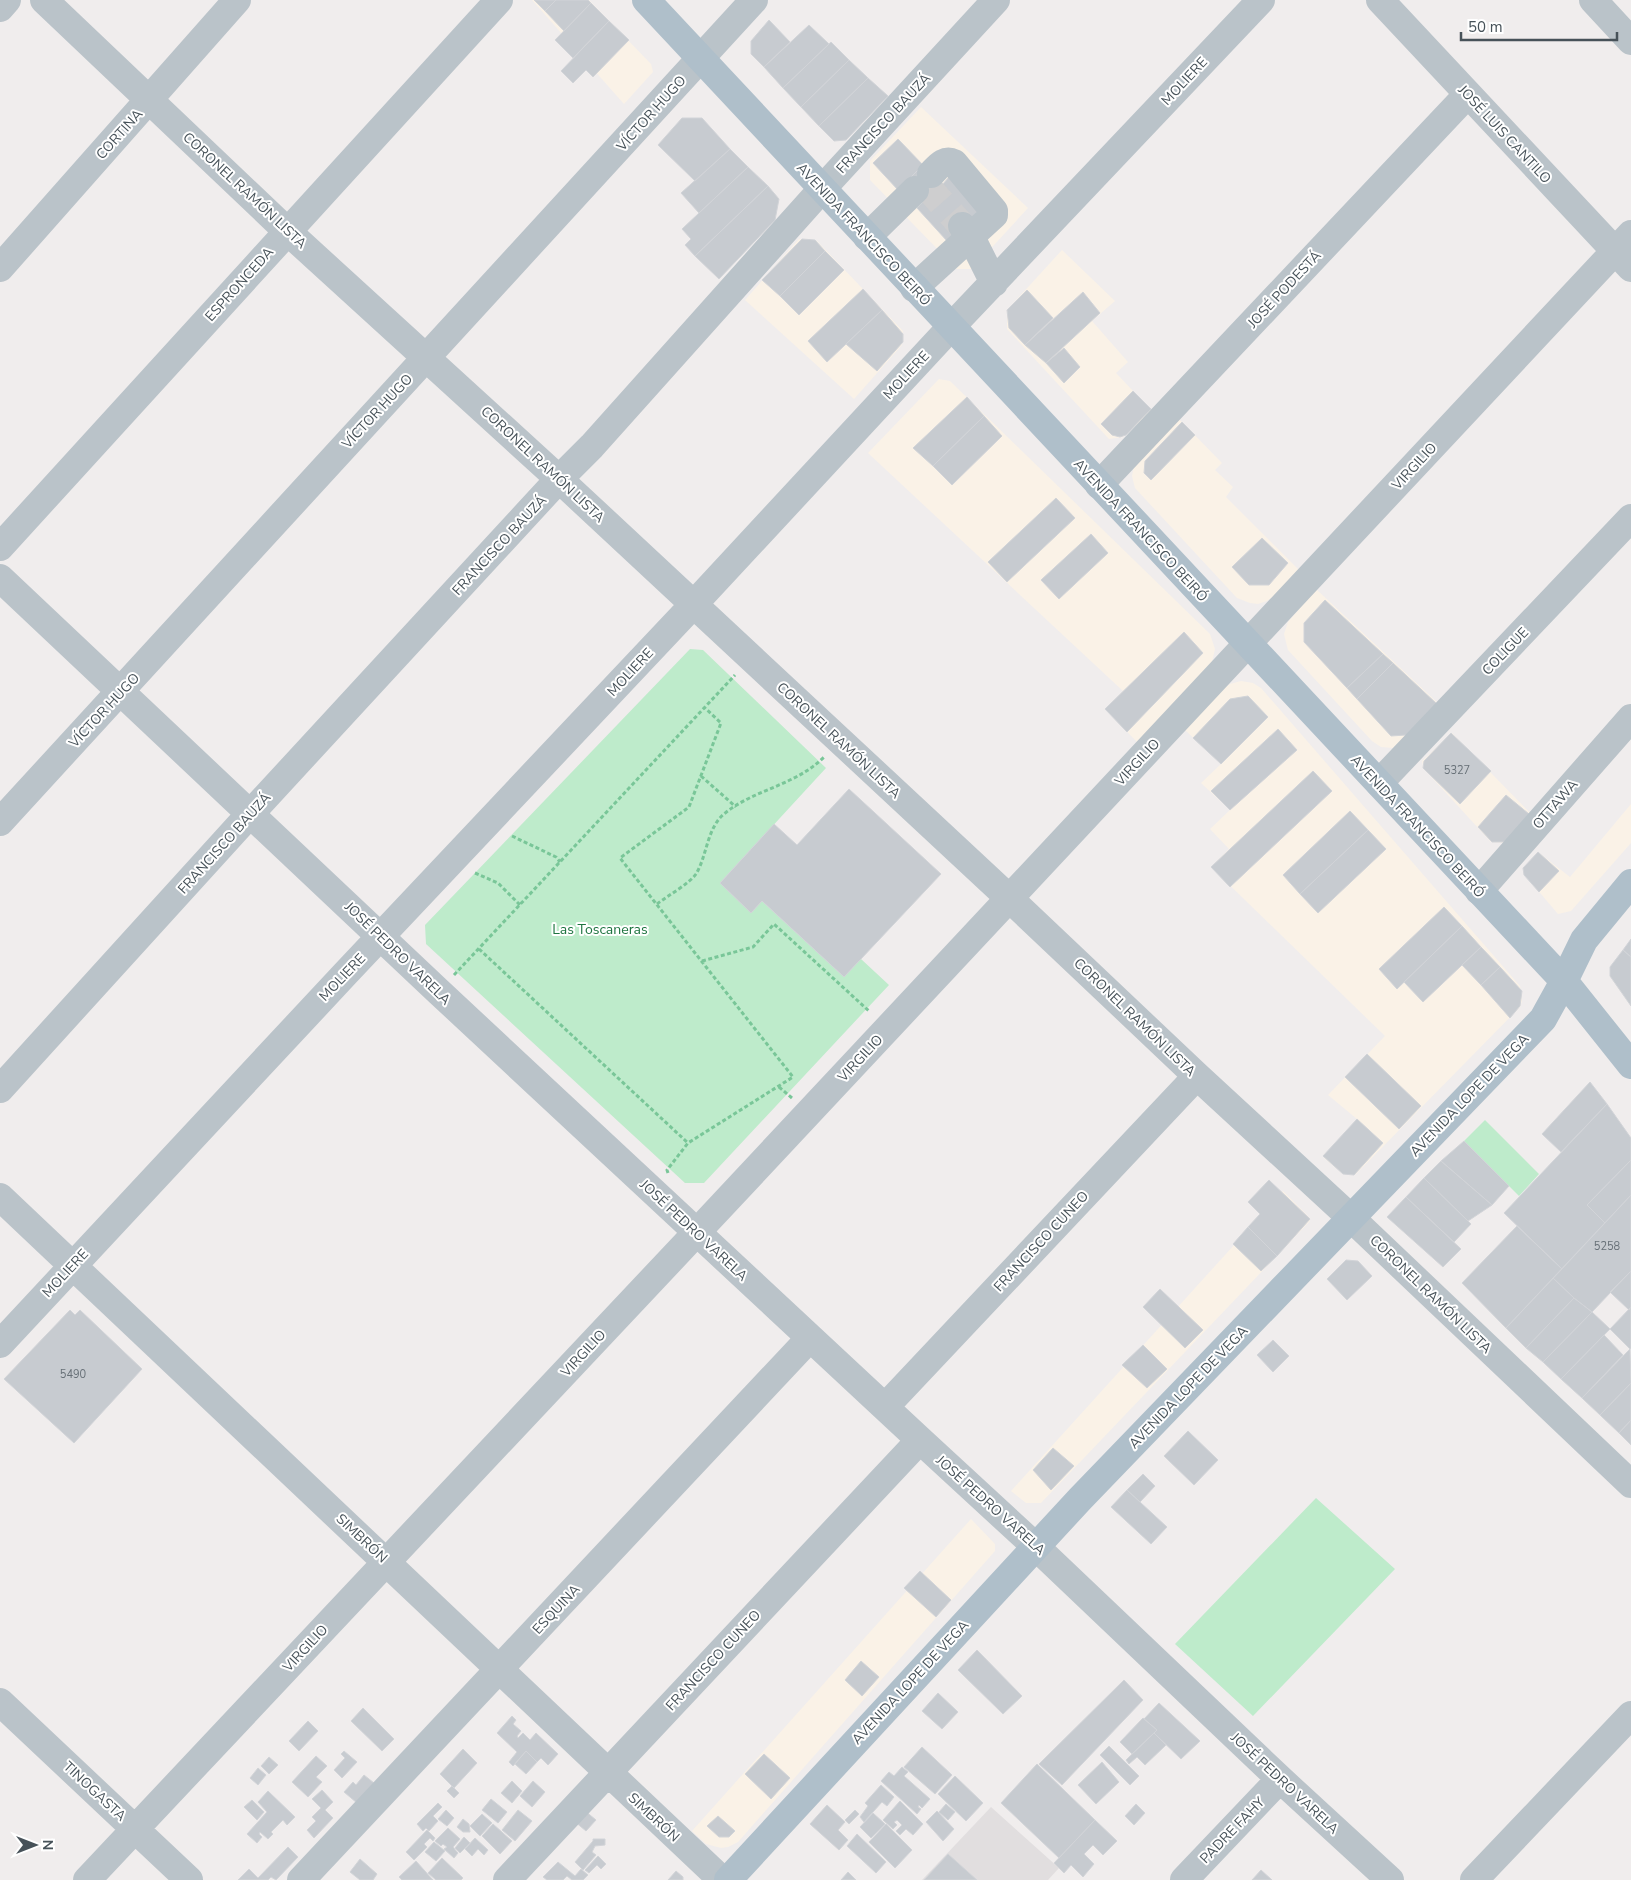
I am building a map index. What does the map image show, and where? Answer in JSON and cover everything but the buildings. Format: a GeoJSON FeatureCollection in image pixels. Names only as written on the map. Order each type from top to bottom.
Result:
{"type":"FeatureCollection","features":[{"type":"Feature","properties":{"kind":"main road","name":"AVENIDA FRANCISCO BEIRÓ"},"geometry":{"type":"LineString","coordinates":[[646,0],[1564,981],[1631,1065]]}},
{"type":"Feature","properties":{"kind":"main road","name":"AVENIDA LOPE DE VEGA"},"geometry":{"type":"LineString","coordinates":[[728,1880],[1035,1546],[1543,1019],[1584,940],[1631,883]]}},
{"type":"Feature","properties":{"kind":"street"},"geometry":{"type":"LineString","coordinates":[[0,8],[7,0]]}},
{"type":"Feature","properties":{"kind":"street","name":"CORONEL RAMÓN LISTA"},"geometry":{"type":"LineString","coordinates":[[44,0],[288,231],[560,479],[1009,898],[1197,1076],[1351,1218],[1631,1484]]}},
{"type":"Feature","properties":{"kind":"street","name":"CORTINA"},"geometry":{"type":"LineString","coordinates":[[0,268],[237,0]]}},
{"type":"Feature","properties":{"kind":"street","name":"ESPRONCEDA"},"geometry":{"type":"LineString","coordinates":[[0,547],[499,0]]}},
{"type":"Feature","properties":{"kind":"street","name":"VÍCTOR HUGO"},"geometry":{"type":"LineString","coordinates":[[0,822],[754,0]]}},
{"type":"Feature","properties":{"kind":"street","name":"FRANCISCO BAUZÁ"},"geometry":{"type":"LineString","coordinates":[[0,1089],[250,814],[592,446],[822,189],[996,0]]}},
{"type":"Feature","properties":{"kind":"street","name":"MOLIERE"},"geometry":{"type":"LineString","coordinates":[[0,1344],[951,327],[1261,0]]}},
{"type":"Feature","properties":{"kind":"street","name":"JOSÉ LUIS CANTILO"},"geometry":{"type":"LineString","coordinates":[[1380,0],[1468,94],[1626,251]]}},
{"type":"Feature","properties":{"kind":"street"},"geometry":{"type":"LineString","coordinates":[[1593,0],[1631,41]]}},
{"type":"Feature","properties":{"kind":"street","name":"JOSÉ PODESTÁ"},"geometry":{"type":"LineString","coordinates":[[1099,485],[1468,94]]}},
{"type":"Feature","properties":{"kind":"street"},"geometry":{"type":"LineString","coordinates":[[867,237],[943,162],[949,161],[954,164],[994,211],[994,215],[967,232],[914,288]]}},
{"type":"Feature","properties":{"kind":"street"},"geometry":{"type":"LineString","coordinates":[[967,232],[994,283]]}},
{"type":"Feature","properties":{"kind":"street","name":"VIRGILIO"},"geometry":{"type":"LineString","coordinates":[[87,1880],[1248,644],[1626,251]]}},
{"type":"Feature","properties":{"kind":"street","name":"COLIGUE"},"geometry":{"type":"LineString","coordinates":[[1379,784],[1631,518]]}},
{"type":"Feature","properties":{"kind":"street","name":"JOSÉ PEDRO VARELA"},"geometry":{"type":"LineString","coordinates":[[0,578],[382,936],[439,992],[1035,1546],[1280,1779],[1390,1880]]}},
{"type":"Feature","properties":{"kind":"street","name":"OTTAWA"},"geometry":{"type":"LineString","coordinates":[[1479,890],[1631,718]]}},
{"type":"Feature","properties":{"kind":"street","name":"FRANCISCO CUNEO"},"geometry":{"type":"LineString","coordinates":[[885,1407],[1197,1076]]}},
{"type":"Feature","properties":{"kind":"street","name":"SIMBRÓN"},"geometry":{"type":"LineString","coordinates":[[0,1197],[722,1880]]}},
{"type":"Feature","properties":{"kind":"street","name":"ESQUINA"},"geometry":{"type":"LineString","coordinates":[[301,1880],[810,1338]]}},
{"type":"Feature","properties":{"kind":"street","name":"FRANCISCO CUNEO"},"geometry":{"type":"LineString","coordinates":[[507,1880],[920,1440]]}},
{"type":"Feature","properties":{"kind":"street","name":"TINOGASTA"},"geometry":{"type":"LineString","coordinates":[[0,1702],[189,1880]]}},
{"type":"Feature","properties":{"kind":"street"},"geometry":{"type":"LineString","coordinates":[[1474,1880],[1631,1715]]}},
{"type":"Feature","properties":{"kind":"street","name":"PADRE FAHY"},"geometry":{"type":"LineString","coordinates":[[1184,1880],[1280,1779]]}},
{"type":"Feature","properties":{"kind":"path"},"geometry":{"type":"LineString","coordinates":[[439,992],[751,658]]}},
{"type":"Feature","properties":{"kind":"path"},"geometry":{"type":"LineString","coordinates":[[669,1178],[668,1170],[688,1143],[793,1077],[620,858],[689,807],[721,723],[705,708]]}},
{"type":"Feature","properties":{"kind":"path"},"geometry":{"type":"LineString","coordinates":[[657,904],[696,875],[716,823],[723,815],[806,773],[840,741]]}},
{"type":"Feature","properties":{"kind":"path"},"geometry":{"type":"LineString","coordinates":[[701,776],[736,807]]}},
{"type":"Feature","properties":{"kind":"path"},"geometry":{"type":"LineString","coordinates":[[512,836],[556,857],[560,862]]}},
{"type":"Feature","properties":{"kind":"path"},"geometry":{"type":"LineString","coordinates":[[475,873],[498,883],[520,905]]}},
{"type":"Feature","properties":{"kind":"path"},"geometry":{"type":"LineString","coordinates":[[702,961],[753,947],[774,924],[887,1028]]}},
{"type":"Feature","properties":{"kind":"path"},"geometry":{"type":"LineString","coordinates":[[478,949],[688,1143]]}},
{"type":"Feature","properties":{"kind":"shaded area"},"geometry":{"type":"Polygon","coordinates":[[[532,0],[589,0],[651,64],[653,72],[624,104],[532,0]]]}},
{"type":"Feature","properties":{"kind":"shaded area"},"geometry":{"type":"Polygon","coordinates":[[[921,107],[1028,208],[972,269],[957,269],[870,180],[870,161],[921,107]]]}},
{"type":"Feature","properties":{"kind":"shaded area"},"geometry":{"type":"Polygon","coordinates":[[[799,239],[817,241],[903,331],[902,345],[854,399],[745,300],[799,239]]]}},
{"type":"Feature","properties":{"kind":"shaded area"},"geometry":{"type":"Polygon","coordinates":[[[1062,250],[1115,301],[1092,321],[1128,362],[1116,373],[1152,411],[1123,437],[1109,439],[1007,329],[1007,310],[1062,250]]]}},
{"type":"Feature","properties":{"kind":"shaded area"},"geometry":{"type":"Polygon","coordinates":[[[939,379],[950,381],[1210,634],[1215,649],[1212,662],[1138,743],[1105,709],[1123,691],[868,453],[939,379]]]}},
{"type":"Feature","properties":{"kind":"shaded area"},"geometry":{"type":"Polygon","coordinates":[[[1178,418],[1222,463],[1215,470],[1233,487],[1226,497],[1299,570],[1267,601],[1258,604],[1237,598],[1135,488],[1132,476],[1134,466],[1178,418]]]}},
{"type":"Feature","properties":{"kind":"shaded area"},"geometry":{"type":"Polygon","coordinates":[[[1316,589],[1441,706],[1393,748],[1381,747],[1372,741],[1288,650],[1284,634],[1288,622],[1316,589]]]}},
{"type":"Feature","properties":{"kind":"shaded area"},"geometry":{"type":"Polygon","coordinates":[[[1241,681],[1253,683],[1261,688],[1520,986],[1522,1001],[1520,1007],[1356,1174],[1342,1173],[1324,1158],[1357,1119],[1328,1095],[1385,1036],[1211,867],[1229,849],[1210,829],[1230,810],[1201,783],[1221,764],[1185,730],[1224,688],[1241,681]]]}},
{"type":"Feature","properties":{"kind":"shaded area"},"geometry":{"type":"Polygon","coordinates":[[[1452,733],[1531,814],[1506,843],[1491,842],[1424,769],[1422,761],[1452,733]]]}},
{"type":"Feature","properties":{"kind":"shaded area"},"geometry":{"type":"Polygon","coordinates":[[[1631,804],[1631,843],[1571,911],[1558,914],[1524,874],[1523,870],[1538,852],[1570,877],[1631,804]]]}},
{"type":"Feature","properties":{"kind":"shaded area"},"geometry":{"type":"Polygon","coordinates":[[[1283,1191],[1308,1216],[1310,1221],[1041,1503],[1026,1503],[1011,1491],[1283,1191]]]}},
{"type":"Feature","properties":{"kind":"shaded area"},"geometry":{"type":"Polygon","coordinates":[[[971,1519],[995,1544],[995,1551],[738,1842],[721,1848],[706,1844],[692,1831],[971,1519]]]}},
{"type":"Feature","properties":{"kind":"shaded area"},"geometry":{"type":"Polygon","coordinates":[[[991,1807],[1059,1868],[1048,1880],[922,1880],[991,1807]]]}},
{"type":"Feature","properties":{"kind":"green space","name":"Las Toscaneras"},"geometry":{"type":"Polygon","coordinates":[[[690,649],[703,650],[826,768],[720,883],[751,913],[762,901],[844,977],[861,959],[889,985],[704,1183],[685,1183],[426,944],[425,925],[690,649]]]}},
{"type":"Feature","properties":{"kind":"green space"},"geometry":{"type":"Polygon","coordinates":[[[1485,1120],[1539,1174],[1519,1196],[1464,1141],[1485,1120]]]}},
{"type":"Feature","properties":{"kind":"green space"},"geometry":{"type":"Polygon","coordinates":[[[1316,1498],[1395,1569],[1253,1716],[1175,1644],[1316,1498]]]}},
{"type":"Feature","properties":{"kind":"tunnel"},"geometry":{"type":"LineString","coordinates":[[923,182],[962,226]]}}]}
